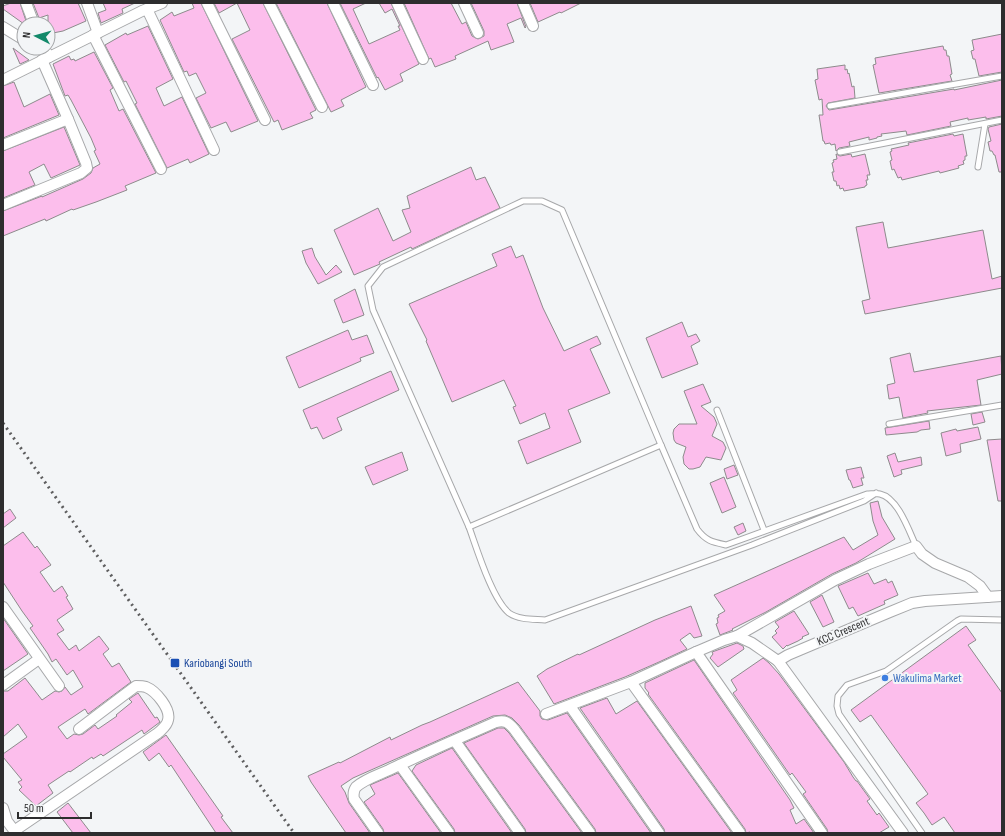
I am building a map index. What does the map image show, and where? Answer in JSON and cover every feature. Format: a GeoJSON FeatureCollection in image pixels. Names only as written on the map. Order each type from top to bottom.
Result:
{"type":"FeatureCollection","features":[{"type":"Feature","properties":{"kind":"street"},"geometry":{"type":"LineString","coordinates":[[26,3],[31,16]]}},
{"type":"Feature","properties":{"kind":"street"},"geometry":{"type":"LineString","coordinates":[[87,3],[95,34],[161,169]]}},
{"type":"Feature","properties":{"kind":"street"},"geometry":{"type":"LineString","coordinates":[[56,48],[95,34],[142,8],[162,3]]}},
{"type":"Feature","properties":{"kind":"street"},"geometry":{"type":"LineString","coordinates":[[207,3],[265,120]]}},
{"type":"Feature","properties":{"kind":"street"},"geometry":{"type":"LineString","coordinates":[[269,3],[322,107]]}},
{"type":"Feature","properties":{"kind":"street"},"geometry":{"type":"LineString","coordinates":[[333,3],[373,85]]}},
{"type":"Feature","properties":{"kind":"street"},"geometry":{"type":"LineString","coordinates":[[397,3],[423,59]]}},
{"type":"Feature","properties":{"kind":"street"},"geometry":{"type":"LineString","coordinates":[[464,3],[478,33]]}},
{"type":"Feature","properties":{"kind":"street"},"geometry":{"type":"LineString","coordinates":[[523,3],[533,26]]}},
{"type":"Feature","properties":{"kind":"street"},"geometry":{"type":"LineString","coordinates":[[142,8],[214,150]]}},
{"type":"Feature","properties":{"kind":"street"},"geometry":{"type":"LineString","coordinates":[[3,27],[16,35]]}},
{"type":"Feature","properties":{"kind":"street"},"geometry":{"type":"LineString","coordinates":[[3,80],[39,56]]}},
{"type":"Feature","properties":{"kind":"street"},"geometry":{"type":"LineString","coordinates":[[3,206],[81,173],[87,168],[44,56]]}},
{"type":"Feature","properties":{"kind":"street"},"geometry":{"type":"LineString","coordinates":[[3,146],[68,119]]}},
{"type":"Feature","properties":{"kind":"street"},"geometry":{"type":"LineString","coordinates":[[546,714],[631,682],[696,652],[737,636],[835,580],[869,564],[916,546],[922,554],[935,563],[968,577],[980,586],[988,597]]}},
{"type":"Feature","properties":{"kind":"street","name":"KCC Crescent"},"geometry":{"type":"LineString","coordinates":[[778,661],[788,655],[912,604],[925,601],[1002,596]]}},
{"type":"Feature","properties":{"kind":"street"},"geometry":{"type":"LineString","coordinates":[[3,607],[59,686]]}},
{"type":"Feature","properties":{"kind":"street"},"geometry":{"type":"LineString","coordinates":[[737,636],[752,643],[778,661],[902,833]]}},
{"type":"Feature","properties":{"kind":"street"},"geometry":{"type":"LineString","coordinates":[[696,652],[822,833]]}},
{"type":"Feature","properties":{"kind":"street"},"geometry":{"type":"LineString","coordinates":[[3,685],[39,659]]}},
{"type":"Feature","properties":{"kind":"street"},"geometry":{"type":"LineString","coordinates":[[631,682],[740,833]]}},
{"type":"Feature","properties":{"kind":"street"},"geometry":{"type":"LineString","coordinates":[[3,808],[5,823],[15,832],[166,726],[169,713],[165,705],[152,691],[144,686],[136,686],[79,729]]}},
{"type":"Feature","properties":{"kind":"street"},"geometry":{"type":"LineString","coordinates":[[570,706],[659,833]]}},
{"type":"Feature","properties":{"kind":"street"},"geometry":{"type":"LineString","coordinates":[[378,833],[354,799],[354,788],[400,764],[503,720],[509,722],[590,833]]}},
{"type":"Feature","properties":{"kind":"street"},"geometry":{"type":"LineString","coordinates":[[455,741],[520,833]]}},
{"type":"Feature","properties":{"kind":"street"},"geometry":{"type":"LineString","coordinates":[[400,764],[449,833]]}},
{"type":"Feature","properties":{"kind":"lane"},"geometry":{"type":"LineString","coordinates":[[830,106],[1002,76]]}},
{"type":"Feature","properties":{"kind":"lane"},"geometry":{"type":"LineString","coordinates":[[840,152],[1002,120]]}},
{"type":"Feature","properties":{"kind":"lane"},"geometry":{"type":"LineString","coordinates":[[978,167],[985,124]]}},
{"type":"Feature","properties":{"kind":"lane"},"geometry":{"type":"LineString","coordinates":[[876,493],[864,501],[752,545],[545,620],[526,619],[510,613],[494,594],[469,527],[373,310],[368,286],[382,267],[523,201],[542,201],[562,210],[660,445],[697,529],[703,537],[712,542],[726,545],[867,494],[876,493],[889,498],[900,512],[916,546]]}},
{"type":"Feature","properties":{"kind":"lane"},"geometry":{"type":"LineString","coordinates":[[889,424],[1002,406]]}},
{"type":"Feature","properties":{"kind":"lane"},"geometry":{"type":"LineString","coordinates":[[717,410],[764,530]]}},
{"type":"Feature","properties":{"kind":"lane"},"geometry":{"type":"LineString","coordinates":[[469,527],[660,445]]}},
{"type":"Feature","properties":{"kind":"lane"},"geometry":{"type":"LineString","coordinates":[[922,833],[839,714],[837,706],[838,696],[847,685],[886,671],[956,621],[961,619],[1002,620]]}},
{"type":"Feature","properties":{"kind":"building"},"geometry":{"type":"Polygon","coordinates":[[[11,3],[20,3],[24,16],[16,16],[16,18],[3,9],[3,6],[11,3]]]}},
{"type":"Feature","properties":{"kind":"building"},"geometry":{"type":"Polygon","coordinates":[[[33,3],[78,3],[86,21],[56,32],[56,16],[38,16],[33,3]]]}},
{"type":"Feature","properties":{"kind":"building"},"geometry":{"type":"Polygon","coordinates":[[[103,3],[135,3],[122,9],[123,13],[101,23],[98,13],[106,10],[103,3]]]}},
{"type":"Feature","properties":{"kind":"building"},"geometry":{"type":"Polygon","coordinates":[[[192,3],[201,3],[258,121],[231,132],[226,122],[211,128],[196,98],[206,93],[196,73],[189,76],[187,71],[184,72],[160,20],[172,12],[174,16],[194,8],[192,3]]]}},
{"type":"Feature","properties":{"kind":"building"},"geometry":{"type":"Polygon","coordinates":[[[214,3],[237,3],[219,13],[214,3]]]}},
{"type":"Feature","properties":{"kind":"building"},"geometry":{"type":"Polygon","coordinates":[[[237,3],[263,3],[316,110],[310,113],[313,118],[282,130],[278,120],[274,122],[232,39],[250,30],[237,3]]]}},
{"type":"Feature","properties":{"kind":"building"},"geometry":{"type":"Polygon","coordinates":[[[276,3],[327,3],[366,87],[341,100],[344,106],[331,112],[276,3]]]}},
{"type":"Feature","properties":{"kind":"building"},"geometry":{"type":"Polygon","coordinates":[[[340,3],[366,3],[353,9],[369,44],[400,30],[398,26],[400,26],[392,9],[385,13],[379,3],[391,3],[419,64],[400,74],[403,81],[385,90],[378,77],[377,78],[340,3]]]}},
{"type":"Feature","properties":{"kind":"building"},"geometry":{"type":"Polygon","coordinates":[[[404,3],[451,3],[462,24],[466,22],[472,36],[478,39],[484,36],[484,31],[471,3],[517,3],[526,27],[525,28],[521,18],[507,24],[514,42],[491,50],[488,41],[455,56],[456,59],[435,67],[431,58],[429,59],[404,3]]]}},
{"type":"Feature","properties":{"kind":"building"},"geometry":{"type":"Polygon","coordinates":[[[530,3],[581,3],[538,22],[530,3]]]}},
{"type":"Feature","properties":{"kind":"building"},"geometry":{"type":"Polygon","coordinates":[[[148,26],[173,79],[156,88],[164,106],[182,97],[209,154],[190,163],[188,159],[167,168],[135,104],[137,103],[126,81],[124,82],[105,45],[126,33],[127,35],[148,26]]]}},
{"type":"Feature","properties":{"kind":"building"},"geometry":{"type":"Polygon","coordinates":[[[1002,34],[1002,72],[979,76],[975,59],[973,59],[971,51],[974,50],[972,40],[1002,34]]]}},
{"type":"Feature","properties":{"kind":"building"},"geometry":{"type":"Polygon","coordinates":[[[943,46],[944,50],[946,50],[947,56],[949,56],[952,74],[950,75],[952,81],[879,93],[873,65],[876,64],[875,58],[943,46]]]}},
{"type":"Feature","properties":{"kind":"building"},"geometry":{"type":"Polygon","coordinates":[[[94,52],[113,88],[110,90],[119,111],[123,109],[156,173],[125,186],[127,190],[73,210],[72,209],[46,221],[45,219],[3,236],[3,211],[42,197],[83,179],[91,173],[93,168],[100,164],[94,151],[96,150],[91,138],[68,95],[65,96],[53,64],[69,56],[71,60],[74,59],[75,61],[94,52]]]}},
{"type":"Feature","properties":{"kind":"building"},"geometry":{"type":"Polygon","coordinates":[[[16,56],[24,56],[29,60],[20,64],[16,56]]]}},
{"type":"Feature","properties":{"kind":"building"},"geometry":{"type":"Polygon","coordinates":[[[845,65],[845,70],[847,69],[848,74],[849,73],[852,87],[854,86],[855,98],[828,103],[826,106],[829,110],[954,90],[1002,80],[1002,116],[986,119],[986,117],[968,120],[968,118],[950,122],[951,126],[907,135],[906,131],[881,134],[882,136],[869,140],[869,137],[849,142],[850,146],[839,148],[836,151],[835,144],[825,144],[823,141],[819,115],[823,115],[822,99],[819,100],[815,80],[818,79],[817,69],[845,65]]]}},
{"type":"Feature","properties":{"kind":"building"},"geometry":{"type":"Polygon","coordinates":[[[14,82],[24,107],[50,94],[59,115],[3,138],[3,86],[14,82]]]}},
{"type":"Feature","properties":{"kind":"building"},"geometry":{"type":"Polygon","coordinates":[[[1002,124],[1002,172],[999,172],[995,155],[992,151],[990,151],[988,142],[991,141],[988,129],[989,127],[1002,124]]]}},
{"type":"Feature","properties":{"kind":"building"},"geometry":{"type":"Polygon","coordinates":[[[64,127],[80,165],[51,178],[44,164],[29,172],[35,185],[3,198],[3,151],[64,127]]]}},
{"type":"Feature","properties":{"kind":"building"},"geometry":{"type":"Polygon","coordinates":[[[953,134],[954,136],[963,134],[967,156],[965,156],[965,160],[963,161],[964,164],[958,166],[959,168],[902,180],[901,177],[898,178],[894,169],[892,170],[890,161],[892,160],[890,152],[892,151],[891,149],[909,145],[908,143],[953,134]]]}},
{"type":"Feature","properties":{"kind":"building"},"geometry":{"type":"Polygon","coordinates":[[[836,154],[840,156],[851,154],[852,157],[865,154],[870,175],[867,175],[868,180],[866,180],[867,185],[865,187],[844,191],[843,188],[840,189],[839,185],[837,186],[832,172],[834,172],[832,163],[834,162],[833,160],[837,159],[836,154]]]}},
{"type":"Feature","properties":{"kind":"building"},"geometry":{"type":"Polygon","coordinates":[[[471,167],[476,180],[485,177],[500,208],[412,249],[411,247],[379,262],[380,264],[354,275],[334,230],[378,208],[393,241],[411,232],[402,210],[410,208],[407,196],[471,167]]]}},
{"type":"Feature","properties":{"kind":"building"},"geometry":{"type":"Polygon","coordinates":[[[883,222],[888,248],[983,230],[992,279],[1002,276],[1002,288],[865,314],[862,301],[870,299],[856,227],[883,222]]]}},
{"type":"Feature","properties":{"kind":"building"},"geometry":{"type":"Polygon","coordinates":[[[511,246],[516,258],[523,255],[543,308],[564,351],[597,336],[601,344],[590,349],[610,393],[568,410],[581,442],[527,464],[518,441],[550,428],[545,413],[520,424],[513,407],[516,406],[504,380],[452,402],[426,341],[427,340],[409,304],[497,266],[492,254],[511,246]]]}},
{"type":"Feature","properties":{"kind":"building"},"geometry":{"type":"Polygon","coordinates":[[[312,248],[315,257],[326,275],[336,265],[342,272],[318,284],[306,263],[302,251],[312,248]]]}},
{"type":"Feature","properties":{"kind":"building"},"geometry":{"type":"Polygon","coordinates":[[[355,289],[364,315],[343,323],[334,300],[355,289]]]}},
{"type":"Feature","properties":{"kind":"building"},"geometry":{"type":"Polygon","coordinates":[[[682,322],[688,337],[696,334],[700,341],[691,346],[698,364],[662,378],[646,338],[682,322]]]}},
{"type":"Feature","properties":{"kind":"building"},"geometry":{"type":"Polygon","coordinates":[[[348,330],[352,340],[367,335],[374,353],[360,358],[361,361],[299,388],[286,357],[348,330]]]}},
{"type":"Feature","properties":{"kind":"building"},"geometry":{"type":"Polygon","coordinates":[[[910,353],[914,372],[1001,356],[1002,374],[977,380],[981,405],[927,411],[928,413],[903,418],[899,397],[889,399],[887,385],[895,383],[890,358],[910,353]]]}},
{"type":"Feature","properties":{"kind":"building"},"geometry":{"type":"Polygon","coordinates":[[[391,371],[399,390],[337,418],[342,430],[323,439],[317,427],[311,429],[303,410],[391,371]]]}},
{"type":"Feature","properties":{"kind":"building"},"geometry":{"type":"Polygon","coordinates":[[[703,384],[711,402],[701,406],[714,417],[717,424],[712,436],[723,442],[726,448],[721,460],[706,457],[700,467],[689,469],[684,464],[683,457],[686,447],[676,443],[673,433],[674,429],[679,424],[697,424],[684,391],[703,384]]]}},
{"type":"Feature","properties":{"kind":"building"},"geometry":{"type":"Polygon","coordinates":[[[982,412],[985,422],[973,425],[971,414],[982,412]]]}},
{"type":"Feature","properties":{"kind":"building"},"geometry":{"type":"Polygon","coordinates":[[[929,421],[930,429],[917,432],[886,435],[885,428],[929,421]]]}},
{"type":"Feature","properties":{"kind":"building"},"geometry":{"type":"Polygon","coordinates":[[[978,427],[981,439],[960,444],[961,452],[946,456],[941,433],[956,429],[957,431],[978,427]]]}},
{"type":"Feature","properties":{"kind":"building"},"geometry":{"type":"Polygon","coordinates":[[[1002,439],[1002,501],[998,501],[987,440],[1002,439]]]}},
{"type":"Feature","properties":{"kind":"building"},"geometry":{"type":"Polygon","coordinates":[[[402,452],[408,470],[373,485],[365,467],[402,452]]]}},
{"type":"Feature","properties":{"kind":"building"},"geometry":{"type":"Polygon","coordinates":[[[895,453],[898,462],[921,457],[922,465],[901,470],[902,474],[894,477],[887,456],[895,453]]]}},
{"type":"Feature","properties":{"kind":"building"},"geometry":{"type":"Polygon","coordinates":[[[734,465],[738,475],[727,479],[724,469],[734,465]]]}},
{"type":"Feature","properties":{"kind":"building"},"geometry":{"type":"Polygon","coordinates":[[[861,467],[864,478],[861,478],[863,485],[853,488],[846,470],[861,467]]]}},
{"type":"Feature","properties":{"kind":"building"},"geometry":{"type":"Polygon","coordinates":[[[724,477],[736,507],[722,513],[710,483],[724,477]]]}},
{"type":"Feature","properties":{"kind":"building"},"geometry":{"type":"Polygon","coordinates":[[[878,501],[882,517],[895,539],[856,563],[832,574],[766,612],[732,629],[733,630],[720,635],[716,624],[718,623],[717,618],[719,617],[718,615],[725,611],[714,595],[844,537],[853,550],[878,535],[873,521],[870,503],[878,501]]]}},
{"type":"Feature","properties":{"kind":"building"},"geometry":{"type":"Polygon","coordinates":[[[10,509],[16,518],[3,528],[3,514],[10,509]]]}},
{"type":"Feature","properties":{"kind":"building"},"geometry":{"type":"Polygon","coordinates":[[[743,523],[746,531],[738,535],[734,527],[743,523]]]}},
{"type":"Feature","properties":{"kind":"building"},"geometry":{"type":"Polygon","coordinates":[[[23,532],[35,548],[37,546],[51,565],[40,572],[54,592],[62,586],[73,609],[57,620],[64,630],[57,634],[69,650],[76,645],[79,651],[99,636],[109,649],[103,654],[112,667],[119,663],[131,682],[88,714],[85,709],[58,727],[67,739],[74,734],[83,734],[95,725],[98,729],[117,716],[116,715],[132,702],[129,699],[138,693],[155,718],[157,717],[160,722],[144,734],[142,730],[103,756],[101,754],[93,759],[92,757],[48,785],[53,793],[36,806],[19,790],[22,787],[18,782],[22,780],[3,757],[3,754],[27,737],[18,724],[3,737],[3,691],[8,691],[25,678],[42,700],[55,691],[62,691],[65,687],[71,695],[83,687],[73,670],[67,675],[56,659],[52,662],[30,628],[33,626],[3,582],[3,546],[23,532]]]}},
{"type":"Feature","properties":{"kind":"building"},"geometry":{"type":"Polygon","coordinates":[[[868,573],[874,584],[886,579],[888,583],[892,581],[898,595],[884,601],[885,604],[858,616],[853,607],[849,609],[838,586],[868,573]]]}},
{"type":"Feature","properties":{"kind":"building"},"geometry":{"type":"Polygon","coordinates":[[[822,595],[834,622],[823,627],[810,602],[822,595]]]}},
{"type":"Feature","properties":{"kind":"building"},"geometry":{"type":"Polygon","coordinates":[[[691,606],[702,636],[694,638],[690,633],[680,640],[687,649],[659,662],[625,677],[554,704],[537,676],[547,669],[578,654],[579,655],[655,620],[691,606]]]}},
{"type":"Feature","properties":{"kind":"building"},"geometry":{"type":"Polygon","coordinates":[[[794,611],[809,634],[802,637],[803,638],[798,641],[787,645],[783,649],[772,637],[777,633],[775,631],[779,627],[775,622],[794,611]]]}},
{"type":"Feature","properties":{"kind":"building"},"geometry":{"type":"Polygon","coordinates":[[[3,618],[28,654],[3,671],[3,618]]]}},
{"type":"Feature","properties":{"kind":"building"},"geometry":{"type":"Polygon","coordinates":[[[966,626],[976,640],[968,645],[1002,693],[1002,833],[955,833],[944,817],[932,825],[916,803],[928,794],[871,715],[860,722],[851,710],[966,626]]]}},
{"type":"Feature","properties":{"kind":"building"},"geometry":{"type":"Polygon","coordinates":[[[737,643],[743,646],[744,649],[718,667],[710,658],[713,654],[712,652],[737,643]]]}},
{"type":"Feature","properties":{"kind":"building"},"geometry":{"type":"Polygon","coordinates":[[[763,658],[779,674],[870,799],[867,801],[877,815],[879,813],[889,827],[879,833],[828,833],[827,829],[803,794],[806,792],[792,773],[790,775],[733,693],[737,690],[731,680],[763,658]]]}},
{"type":"Feature","properties":{"kind":"building"},"geometry":{"type":"Polygon","coordinates":[[[694,660],[790,800],[794,808],[790,810],[796,824],[804,819],[814,833],[746,833],[745,829],[648,694],[649,693],[645,688],[645,683],[694,660]]]}},
{"type":"Feature","properties":{"kind":"building"},"geometry":{"type":"Polygon","coordinates":[[[518,682],[540,711],[540,716],[542,719],[548,720],[567,713],[651,833],[596,833],[595,829],[519,725],[512,718],[505,715],[493,716],[353,778],[341,786],[349,803],[370,833],[346,833],[308,776],[339,762],[340,763],[390,737],[391,740],[518,682]]]}},
{"type":"Feature","properties":{"kind":"building"},"geometry":{"type":"Polygon","coordinates":[[[607,698],[616,714],[637,701],[732,833],[665,833],[664,829],[580,708],[607,698]]]}},
{"type":"Feature","properties":{"kind":"building"},"geometry":{"type":"Polygon","coordinates":[[[498,728],[504,728],[509,733],[582,833],[526,833],[525,829],[464,743],[498,728]]]}},
{"type":"Feature","properties":{"kind":"building"},"geometry":{"type":"Polygon","coordinates":[[[166,735],[223,816],[221,817],[233,833],[216,833],[171,765],[169,767],[159,753],[149,761],[143,752],[166,735]]]}},
{"type":"Feature","properties":{"kind":"building"},"geometry":{"type":"Polygon","coordinates":[[[452,748],[512,833],[455,833],[454,829],[412,771],[416,765],[452,748]]]}},
{"type":"Feature","properties":{"kind":"building"},"geometry":{"type":"Polygon","coordinates":[[[398,773],[441,833],[384,833],[383,829],[364,802],[375,794],[370,785],[398,773]]]}},
{"type":"Feature","properties":{"kind":"building"},"geometry":{"type":"Polygon","coordinates":[[[68,803],[91,833],[73,833],[57,812],[68,803]]]}},
{"type":"Feature","properties":{"kind":"railway"},"geometry":{"type":"LineString","coordinates":[[3,423],[294,833]]}},
{"type":"Feature","properties":{"kind":"place","name":"Kariobangi South"},"geometry":{"type":"Point","coordinates":[175,663]}},
{"type":"Feature","properties":{"kind":"place","name":"Wakulima Market"},"geometry":{"type":"Point","coordinates":[885,678]}}]}
